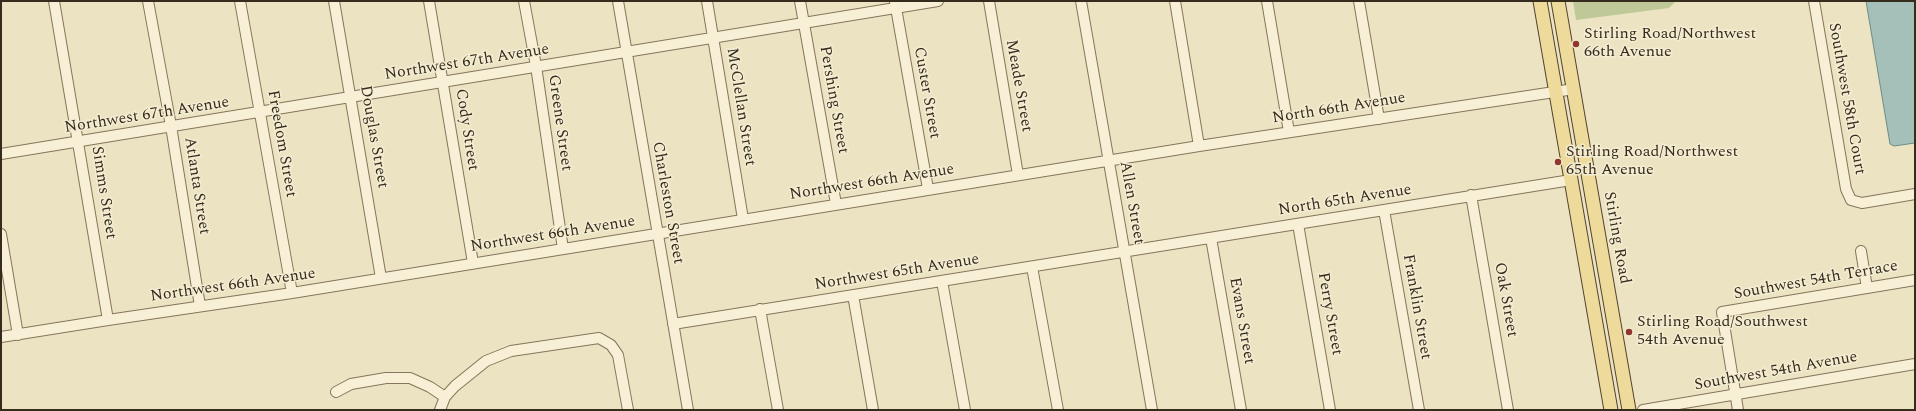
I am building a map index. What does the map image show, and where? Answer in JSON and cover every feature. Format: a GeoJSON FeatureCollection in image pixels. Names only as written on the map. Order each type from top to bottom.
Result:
{"type":"FeatureCollection","features":[{"type":"Feature","properties":{"kind":"main road"},"geometry":{"type":"LineString","coordinates":[[1540,1],[1611,410]]}},
{"type":"Feature","properties":{"kind":"main road","name":"Stirling Road"},"geometry":{"type":"LineString","coordinates":[[1558,1],[1629,410]]}},
{"type":"Feature","properties":{"kind":"street","name":"Simms Street"},"geometry":{"type":"LineString","coordinates":[[54,1],[108,320]]}},
{"type":"Feature","properties":{"kind":"street","name":"Atlanta Street"},"geometry":{"type":"LineString","coordinates":[[148,1],[171,126],[200,306]]}},
{"type":"Feature","properties":{"kind":"street","name":"Freedom Street"},"geometry":{"type":"LineString","coordinates":[[240,1],[292,293]]}},
{"type":"Feature","properties":{"kind":"street","name":"Douglas Street"},"geometry":{"type":"LineString","coordinates":[[334,1],[382,278]]}},
{"type":"Feature","properties":{"kind":"street","name":"Cody Street"},"geometry":{"type":"LineString","coordinates":[[429,1],[473,263]]}},
{"type":"Feature","properties":{"kind":"street","name":"Greene Street"},"geometry":{"type":"LineString","coordinates":[[524,1],[536,66],[563,249]]}},
{"type":"Feature","properties":{"kind":"street","name":"Charleston Street"},"geometry":{"type":"LineString","coordinates":[[618,1],[656,234],[674,324],[688,410]]}},
{"type":"Feature","properties":{"kind":"street","name":"McClellan Street"},"geometry":{"type":"LineString","coordinates":[[707,1],[714,37],[742,219]]}},
{"type":"Feature","properties":{"kind":"street","name":"Pershing Street"},"geometry":{"type":"LineString","coordinates":[[800,1],[836,204]]}},
{"type":"Feature","properties":{"kind":"street","name":"Northwest 67th Avenue"},"geometry":{"type":"LineString","coordinates":[[1,154],[260,113],[443,81],[804,23],[896,4],[938,1]]}},
{"type":"Feature","properties":{"kind":"street","name":"Meade Street"},"geometry":{"type":"LineString","coordinates":[[989,1],[1018,175]]}},
{"type":"Feature","properties":{"kind":"street","name":"Allen Street"},"geometry":{"type":"LineString","coordinates":[[1082,1],[1152,410]]}},
{"type":"Feature","properties":{"kind":"street"},"geometry":{"type":"LineString","coordinates":[[1175,1],[1198,146]]}},
{"type":"Feature","properties":{"kind":"street"},"geometry":{"type":"LineString","coordinates":[[1267,1],[1289,132]]}},
{"type":"Feature","properties":{"kind":"street"},"geometry":{"type":"LineString","coordinates":[[1358,1],[1379,118]]}},
{"type":"Feature","properties":{"kind":"street","name":"Southwest 58th Court"},"geometry":{"type":"LineString","coordinates":[[1814,1],[1846,189],[1851,200],[1862,203],[1915,194]]}},
{"type":"Feature","properties":{"kind":"street","name":"Custer Street"},"geometry":{"type":"LineString","coordinates":[[896,4],[928,189]]}},
{"type":"Feature","properties":{"kind":"street","name":"North 66th Avenue"},"geometry":{"type":"LineString","coordinates":[[1109,161],[1198,146],[1574,89]]}},
{"type":"Feature","properties":{"kind":"street","name":"Northwest 66th Avenue"},"geometry":{"type":"LineString","coordinates":[[1,337],[292,293],[742,219],[1109,161]]}},
{"type":"Feature","properties":{"kind":"street","name":"North 65th Avenue"},"geometry":{"type":"LineString","coordinates":[[1124,252],[1571,180]]}},
{"type":"Feature","properties":{"kind":"street","name":"Oak Street"},"geometry":{"type":"LineString","coordinates":[[1471,195],[1508,410]]}},
{"type":"Feature","properties":{"kind":"street","name":"Franklin Street"},"geometry":{"type":"LineString","coordinates":[[1384,210],[1419,410]]}},
{"type":"Feature","properties":{"kind":"street","name":"Perry Street"},"geometry":{"type":"LineString","coordinates":[[1298,224],[1330,410]]}},
{"type":"Feature","properties":{"kind":"street"},"geometry":{"type":"LineString","coordinates":[[1,234],[18,334]]}},
{"type":"Feature","properties":{"kind":"street","name":"Evans Street"},"geometry":{"type":"LineString","coordinates":[[1211,238],[1241,410]]}},
{"type":"Feature","properties":{"kind":"street"},"geometry":{"type":"LineString","coordinates":[[1861,251],[1867,288]]}},
{"type":"Feature","properties":{"kind":"street","name":"Northwest 65th Avenue"},"geometry":{"type":"LineString","coordinates":[[674,324],[1124,252]]}},
{"type":"Feature","properties":{"kind":"street"},"geometry":{"type":"LineString","coordinates":[[1032,267],[1058,410]]}},
{"type":"Feature","properties":{"kind":"street","name":"Southwest 54th Terrace"},"geometry":{"type":"LineString","coordinates":[[1735,394],[1722,312],[1915,280]]}},
{"type":"Feature","properties":{"kind":"street"},"geometry":{"type":"LineString","coordinates":[[942,281],[964,410]]}},
{"type":"Feature","properties":{"kind":"street"},"geometry":{"type":"LineString","coordinates":[[853,295],[873,410]]}},
{"type":"Feature","properties":{"kind":"street"},"geometry":{"type":"LineString","coordinates":[[760,310],[778,410]]}},
{"type":"Feature","properties":{"kind":"street"},"geometry":{"type":"LineString","coordinates":[[440,410],[445,397],[466,376],[486,361],[511,351],[599,338],[611,344],[618,355],[628,410]]}},
{"type":"Feature","properties":{"kind":"street","name":"Southwest 54th Avenue"},"geometry":{"type":"LineString","coordinates":[[1643,410],[1915,364]]}},
{"type":"Feature","properties":{"kind":"street"},"geometry":{"type":"LineString","coordinates":[[336,392],[351,384],[386,378],[410,378],[430,387],[445,397]]}},
{"type":"Feature","properties":{"kind":"street"},"geometry":{"type":"LineString","coordinates":[[1735,394],[1738,410]]}},
{"type":"Feature","properties":{"kind":"green space"},"geometry":{"type":"Polygon","coordinates":[[[1573,1],[1676,1],[1669,8],[1576,20],[1573,1]]]}},
{"type":"Feature","properties":{"kind":"water"},"geometry":{"type":"Polygon","coordinates":[[[1866,1],[1915,1],[1915,143],[1894,146],[1890,144],[1866,1]]]}},
{"type":"Feature","properties":{"kind":"place","name":"Stirling Road/Northwest 66th Avenue"},"geometry":{"type":"Point","coordinates":[1576,44]}},
{"type":"Feature","properties":{"kind":"place","name":"Stirling Road/Northwest 65th Avenue"},"geometry":{"type":"Point","coordinates":[1558,162]}},
{"type":"Feature","properties":{"kind":"place","name":"Stirling Road/Southwest 54th Avenue"},"geometry":{"type":"Point","coordinates":[1629,332]}}]}
